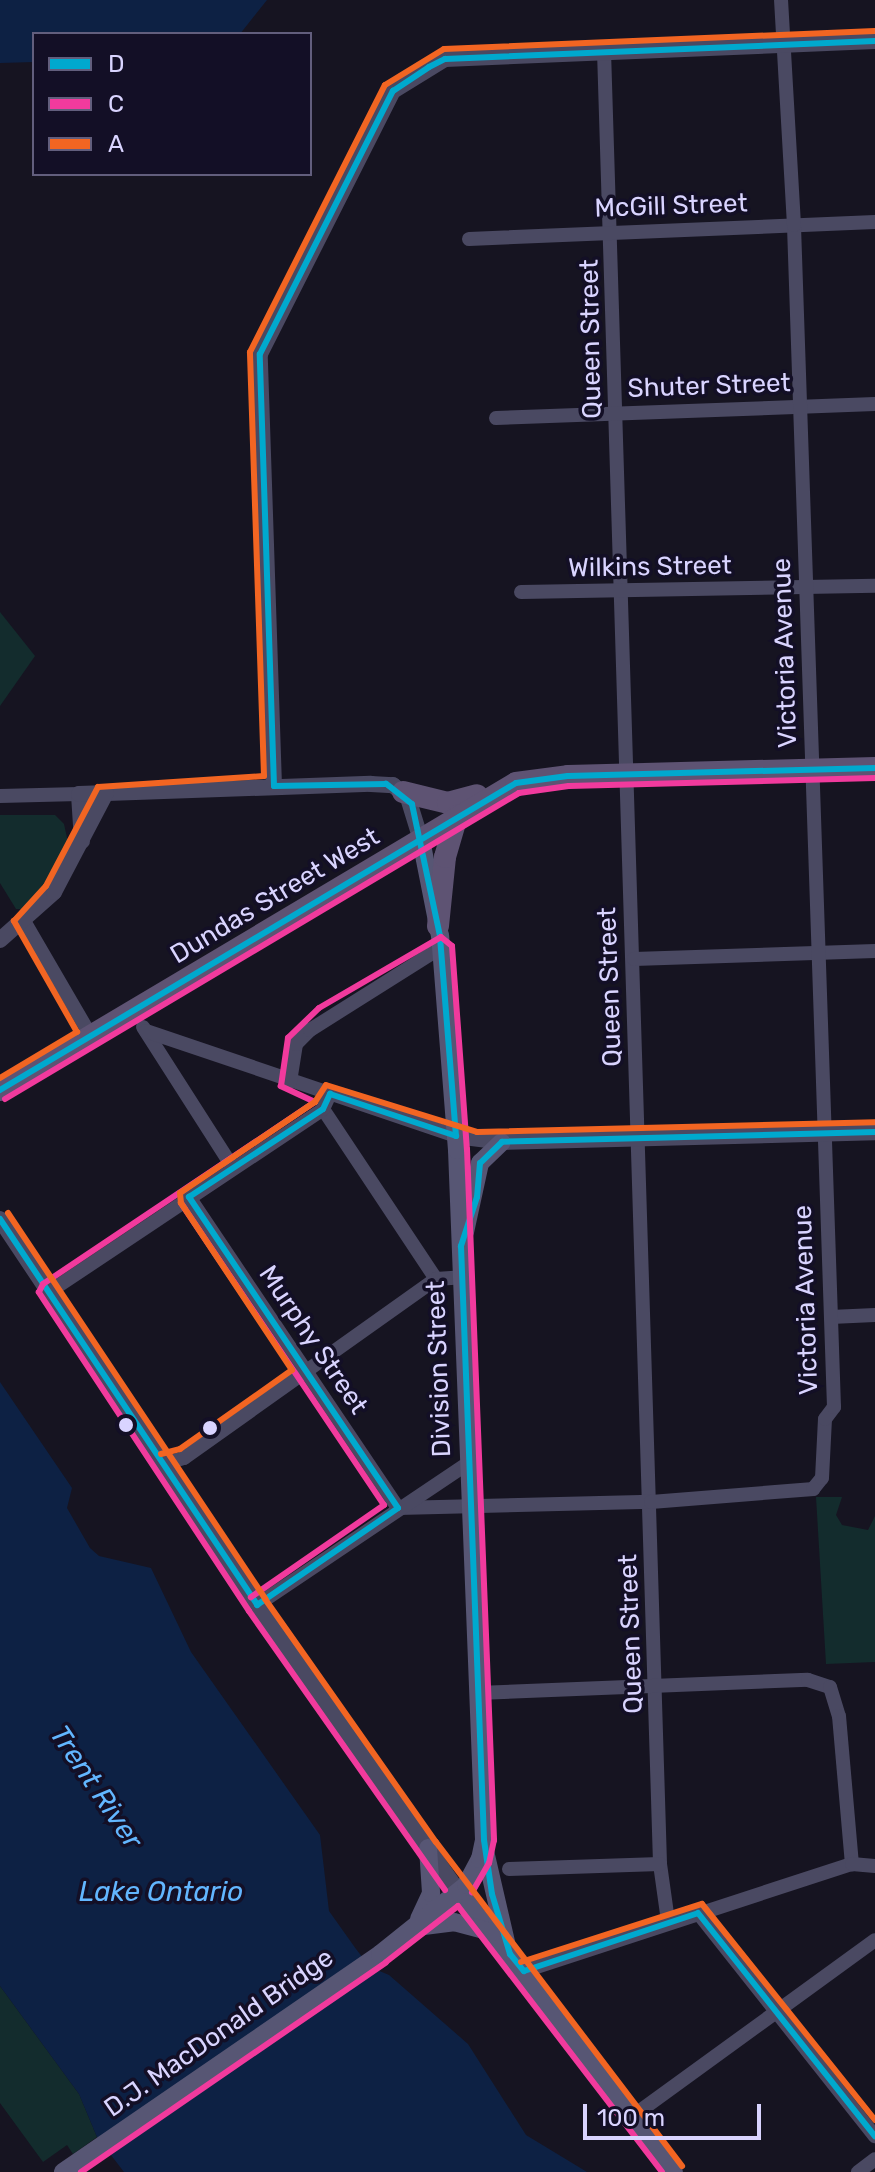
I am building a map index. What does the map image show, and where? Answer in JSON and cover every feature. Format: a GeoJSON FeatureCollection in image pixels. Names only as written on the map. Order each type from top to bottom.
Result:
{"type":"FeatureCollection","features":[{"type":"Feature","properties":{"kind":"main road","name":"Dundas Street West"},"geometry":{"type":"LineString","coordinates":[[0,1090],[91,1036],[139,1022],[502,789],[534,779],[875,768]]}},
{"type":"Feature","properties":{"kind":"main road"},"geometry":{"type":"LineString","coordinates":[[403,792],[448,803],[502,789]]}},
{"type":"Feature","properties":{"kind":"main road"},"geometry":{"type":"LineString","coordinates":[[440,937],[447,850],[457,816]]}},
{"type":"Feature","properties":{"kind":"main road","name":"Division Street"},"geometry":{"type":"LineString","coordinates":[[421,840],[440,937],[456,1136],[484,1840],[474,1874],[459,1892]]}},
{"type":"Feature","properties":{"kind":"main road"},"geometry":{"type":"LineString","coordinates":[[461,1246],[477,1197],[480,1163],[502,1142]]}},
{"type":"Feature","properties":{"kind":"main road"},"geometry":{"type":"LineString","coordinates":[[484,1840],[492,1894],[510,1954]]}},
{"type":"Feature","properties":{"kind":"main road"},"geometry":{"type":"LineString","coordinates":[[413,1928],[431,1893],[428,1848]]}},
{"type":"Feature","properties":{"kind":"main road"},"geometry":{"type":"LineString","coordinates":[[459,1892],[524,1971],[674,2172]]}},
{"type":"Feature","properties":{"kind":"main road","name":"D.J. MacDonald Bridge"},"geometry":{"type":"LineString","coordinates":[[63,2172],[380,1954],[459,1892]]}},
{"type":"Feature","properties":{"kind":"main road"},"geometry":{"type":"LineString","coordinates":[[413,1928],[454,1922],[493,1932]]}},
{"type":"Feature","properties":{"kind":"street","name":"Victoria Avenue"},"geometry":{"type":"LineString","coordinates":[[651,1502],[813,1489],[822,1478],[825,1419],[834,1407],[794,225],[781,0]]}},
{"type":"Feature","properties":{"kind":"street"},"geometry":{"type":"LineString","coordinates":[[274,786],[260,354],[393,91],[445,59],[875,41]]}},
{"type":"Feature","properties":{"kind":"street","name":"Queen Street"},"geometry":{"type":"LineString","coordinates":[[604,51],[612,232],[660,1864],[668,1921]]}},
{"type":"Feature","properties":{"kind":"street","name":"McGill Street"},"geometry":{"type":"LineString","coordinates":[[469,239],[875,222]]}},
{"type":"Feature","properties":{"kind":"street","name":"Shuter Street"},"geometry":{"type":"LineString","coordinates":[[496,418],[875,404]]}},
{"type":"Feature","properties":{"kind":"street","name":"Wilkins Street"},"geometry":{"type":"LineString","coordinates":[[521,592],[623,593],[875,586]]}},
{"type":"Feature","properties":{"kind":"street"},"geometry":{"type":"LineString","coordinates":[[0,796],[386,784],[403,792],[418,817],[421,840]]}},
{"type":"Feature","properties":{"kind":"street"},"geometry":{"type":"LineString","coordinates":[[0,940],[54,892],[82,841],[92,811],[106,793]]}},
{"type":"Feature","properties":{"kind":"street"},"geometry":{"type":"LineString","coordinates":[[79,794],[82,841]]}},
{"type":"Feature","properties":{"kind":"street"},"geometry":{"type":"LineString","coordinates":[[24,921],[91,1036]]}},
{"type":"Feature","properties":{"kind":"street"},"geometry":{"type":"LineString","coordinates":[[290,1082],[296,1044],[310,1030],[440,937]]}},
{"type":"Feature","properties":{"kind":"street"},"geometry":{"type":"LineString","coordinates":[[634,959],[875,951]]}},
{"type":"Feature","properties":{"kind":"street"},"geometry":{"type":"LineString","coordinates":[[139,1022],[290,1082],[456,1136],[502,1142],[875,1132]]}},
{"type":"Feature","properties":{"kind":"street"},"geometry":{"type":"LineString","coordinates":[[139,1022],[233,1168]]}},
{"type":"Feature","properties":{"kind":"street"},"geometry":{"type":"LineString","coordinates":[[49,1292],[323,1109],[330,1094]]}},
{"type":"Feature","properties":{"kind":"street"},"geometry":{"type":"LineString","coordinates":[[323,1109],[436,1279]]}},
{"type":"Feature","properties":{"kind":"street","name":"Murphy Street"},"geometry":{"type":"LineString","coordinates":[[189,1197],[398,1508]]}},
{"type":"Feature","properties":{"kind":"street"},"geometry":{"type":"LineString","coordinates":[[0,1219],[257,1605],[459,1892]]}},
{"type":"Feature","properties":{"kind":"street"},"geometry":{"type":"LineString","coordinates":[[164,1464],[184,1458],[306,1373],[310,1364],[436,1279],[462,1277]]}},
{"type":"Feature","properties":{"kind":"street"},"geometry":{"type":"LineString","coordinates":[[831,1317],[875,1315]]}},
{"type":"Feature","properties":{"kind":"street"},"geometry":{"type":"LineString","coordinates":[[257,1605],[468,1463]]}},
{"type":"Feature","properties":{"kind":"street"},"geometry":{"type":"LineString","coordinates":[[398,1508],[651,1502]]}},
{"type":"Feature","properties":{"kind":"street"},"geometry":{"type":"LineString","coordinates":[[478,1693],[808,1680],[830,1687],[839,1716],[852,1864]]}},
{"type":"Feature","properties":{"kind":"street"},"geometry":{"type":"LineString","coordinates":[[509,1869],[660,1864]]}},
{"type":"Feature","properties":{"kind":"street"},"geometry":{"type":"LineString","coordinates":[[524,1971],[668,1921],[852,1864],[875,1866]]}},
{"type":"Feature","properties":{"kind":"street"},"geometry":{"type":"LineString","coordinates":[[698,1913],[875,2136]]}},
{"type":"Feature","properties":{"kind":"street"},"geometry":{"type":"LineString","coordinates":[[633,2116],[875,1940]]}},
{"type":"Feature","properties":{"kind":"street"},"geometry":{"type":"LineString","coordinates":[[858,2172],[875,2159]]}},
{"type":"Feature","properties":{"kind":"green space"},"geometry":{"type":"Polygon","coordinates":[[[0,612],[35,656],[0,706],[0,612]]]}},
{"type":"Feature","properties":{"kind":"green space"},"geometry":{"type":"Polygon","coordinates":[[[0,815],[55,815],[64,824],[69,847],[42,892],[24,909],[16,909],[0,883],[0,815]]]}},
{"type":"Feature","properties":{"kind":"green space"},"geometry":{"type":"Polygon","coordinates":[[[816,1497],[842,1497],[836,1515],[842,1525],[868,1530],[875,1516],[875,1662],[826,1664],[816,1497]]]}},
{"type":"Feature","properties":{"kind":"green space"},"geometry":{"type":"Polygon","coordinates":[[[0,1986],[79,2094],[97,2137],[73,2154],[67,2145],[43,2162],[0,2103],[0,1986]]]}},
{"type":"Feature","properties":{"kind":"water"},"geometry":{"type":"Polygon","coordinates":[[[0,0],[267,0],[242,32],[32,32],[32,62],[0,63],[0,0]]]}},
{"type":"Feature","properties":{"kind":"water","name":"Lake Ontario"},"geometry":{"type":"Polygon","coordinates":[[[0,1382],[72,1488],[67,1508],[90,1548],[99,1556],[151,1568],[191,1652],[320,1835],[329,1911],[356,1949],[370,1967],[389,1975],[468,2044],[526,2135],[587,2172],[124,2172],[97,2137],[79,2094],[0,1986],[0,1382]]]}},
{"type":"Feature","properties":{"kind":"transit line","name":"A"},"geometry":{"type":"LineString","coordinates":[[0,1078],[77,1032],[14,921],[46,886],[98,787],[264,776],[250,352],[385,85],[444,49],[875,31]]}},
{"type":"Feature","properties":{"kind":"transit line","name":"D"},"geometry":{"type":"LineString","coordinates":[[0,1219],[257,1605],[398,1508],[189,1197],[323,1109],[330,1094],[456,1136],[440,936],[412,804],[386,784],[274,786],[260,354],[393,91],[429,67],[445,59],[875,41]]}},
{"type":"Feature","properties":{"kind":"transit line","name":"D"},"geometry":{"type":"LineString","coordinates":[[0,1090],[516,783],[568,776],[875,768]]}},
{"type":"Feature","properties":{"kind":"transit line","name":"C"},"geometry":{"type":"LineString","coordinates":[[5,1099],[519,793],[569,786],[875,778]]}},
{"type":"Feature","properties":{"kind":"transit line","name":"C"},"geometry":{"type":"LineString","coordinates":[[445,1890],[249,1611],[39,1292],[43,1284],[315,1102],[281,1086],[288,1038],[319,1008],[441,937],[452,946],[467,1149],[494,1840],[489,1863],[472,1893]]}},
{"type":"Feature","properties":{"kind":"transit line","name":"A"},"geometry":{"type":"LineString","coordinates":[[161,1454],[180,1449],[292,1370],[181,1203],[180,1193],[315,1102],[326,1085],[477,1132],[875,1122]]}},
{"type":"Feature","properties":{"kind":"transit line","name":"D"},"geometry":{"type":"LineString","coordinates":[[875,1132],[502,1142],[480,1163],[477,1197],[461,1246],[484,1840],[492,1894],[510,1954],[524,1971],[698,1913],[875,2136]]}},
{"type":"Feature","properties":{"kind":"transit line","name":"C"},"geometry":{"type":"LineString","coordinates":[[181,1203],[384,1505],[251,1597]]}},
{"type":"Feature","properties":{"kind":"transit line","name":"A"},"geometry":{"type":"LineString","coordinates":[[8,1213],[265,1599],[436,1842],[682,2166]]}},
{"type":"Feature","properties":{"kind":"transit line","name":"A"},"geometry":{"type":"LineString","coordinates":[[521,1962],[702,1904],[875,2120]]}},
{"type":"Feature","properties":{"kind":"transit line","name":"C"},"geometry":{"type":"LineString","coordinates":[[81,2172],[386,1962],[458,1906],[662,2172]]}},
{"type":"Feature","properties":{"kind":"water label","name":"Trent River"},"geometry":{"type":"Point","coordinates":[96,1787]}}]}
